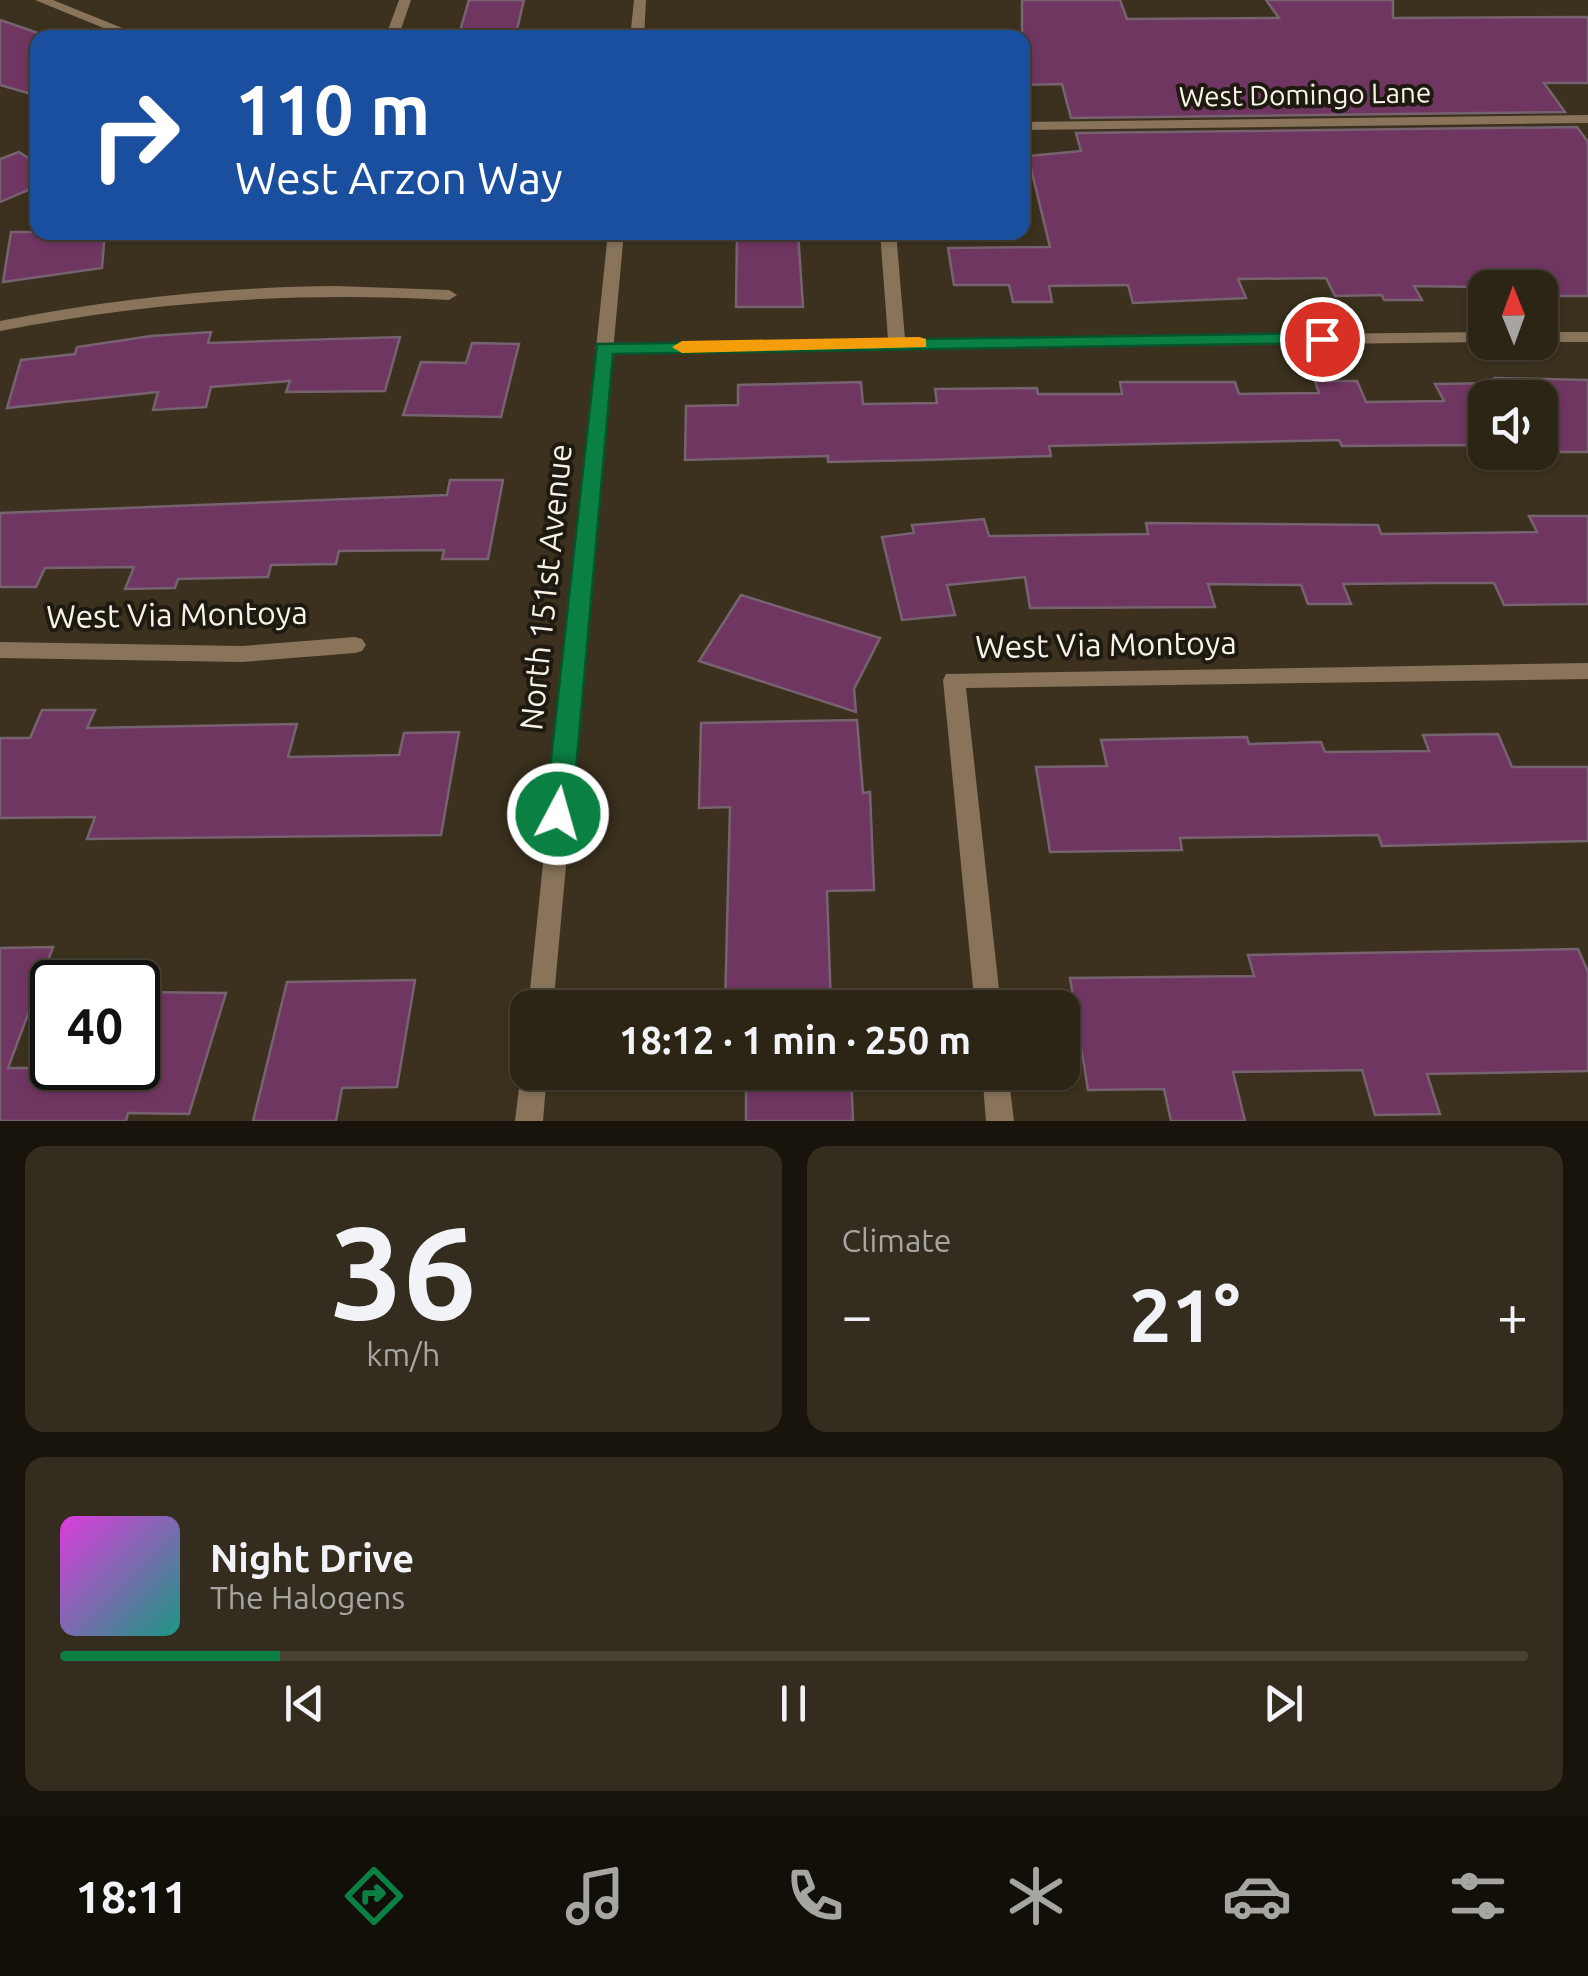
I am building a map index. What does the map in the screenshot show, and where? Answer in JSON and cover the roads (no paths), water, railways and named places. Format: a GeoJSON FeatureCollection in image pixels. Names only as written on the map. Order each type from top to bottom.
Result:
{"type":"FeatureCollection","features":[{"type":"Feature","properties":{"kind":"street"},"geometry":{"type":"LineString","coordinates":[[41,0],[120,30]]}},
{"type":"Feature","properties":{"kind":"street"},"geometry":{"type":"LineString","coordinates":[[395,30],[405,0]]}},
{"type":"Feature","properties":{"kind":"street"},"geometry":{"type":"LineString","coordinates":[[638,30],[640,0]]}},
{"type":"Feature","properties":{"kind":"street","name":"West Domingo Lane"},"geometry":{"type":"LineString","coordinates":[[1030,126],[1588,119]]}},
{"type":"Feature","properties":{"kind":"street","name":"North 151st Avenue"},"geometry":{"type":"LineString","coordinates":[[542,990],[615,240]]}},
{"type":"Feature","properties":{"kind":"street"},"geometry":{"type":"LineString","coordinates":[[889,240],[897,343]]}},
{"type":"Feature","properties":{"kind":"street"},"geometry":{"type":"LineString","coordinates":[[0,326],[83,308],[262,289],[370,289],[449,295]]}},
{"type":"Feature","properties":{"kind":"street"},"geometry":{"type":"LineString","coordinates":[[1558,337],[1588,337]]}},
{"type":"Feature","properties":{"kind":"street"},"geometry":{"type":"LineString","coordinates":[[604,348],[1468,338]]}},
{"type":"Feature","properties":{"kind":"street","name":"West Via Montoya"},"geometry":{"type":"LineString","coordinates":[[0,650],[242,654],[355,645]]}},
{"type":"Feature","properties":{"kind":"street","name":"West Via Montoya"},"geometry":{"type":"LineString","coordinates":[[986,990],[954,680],[1588,671]]}},
{"type":"Feature","properties":{"kind":"street"},"geometry":{"type":"LineString","coordinates":[[529,1121],[532,1090]]}},
{"type":"Feature","properties":{"kind":"street"},"geometry":{"type":"LineString","coordinates":[[997,1090],[1000,1121]]}}]}
